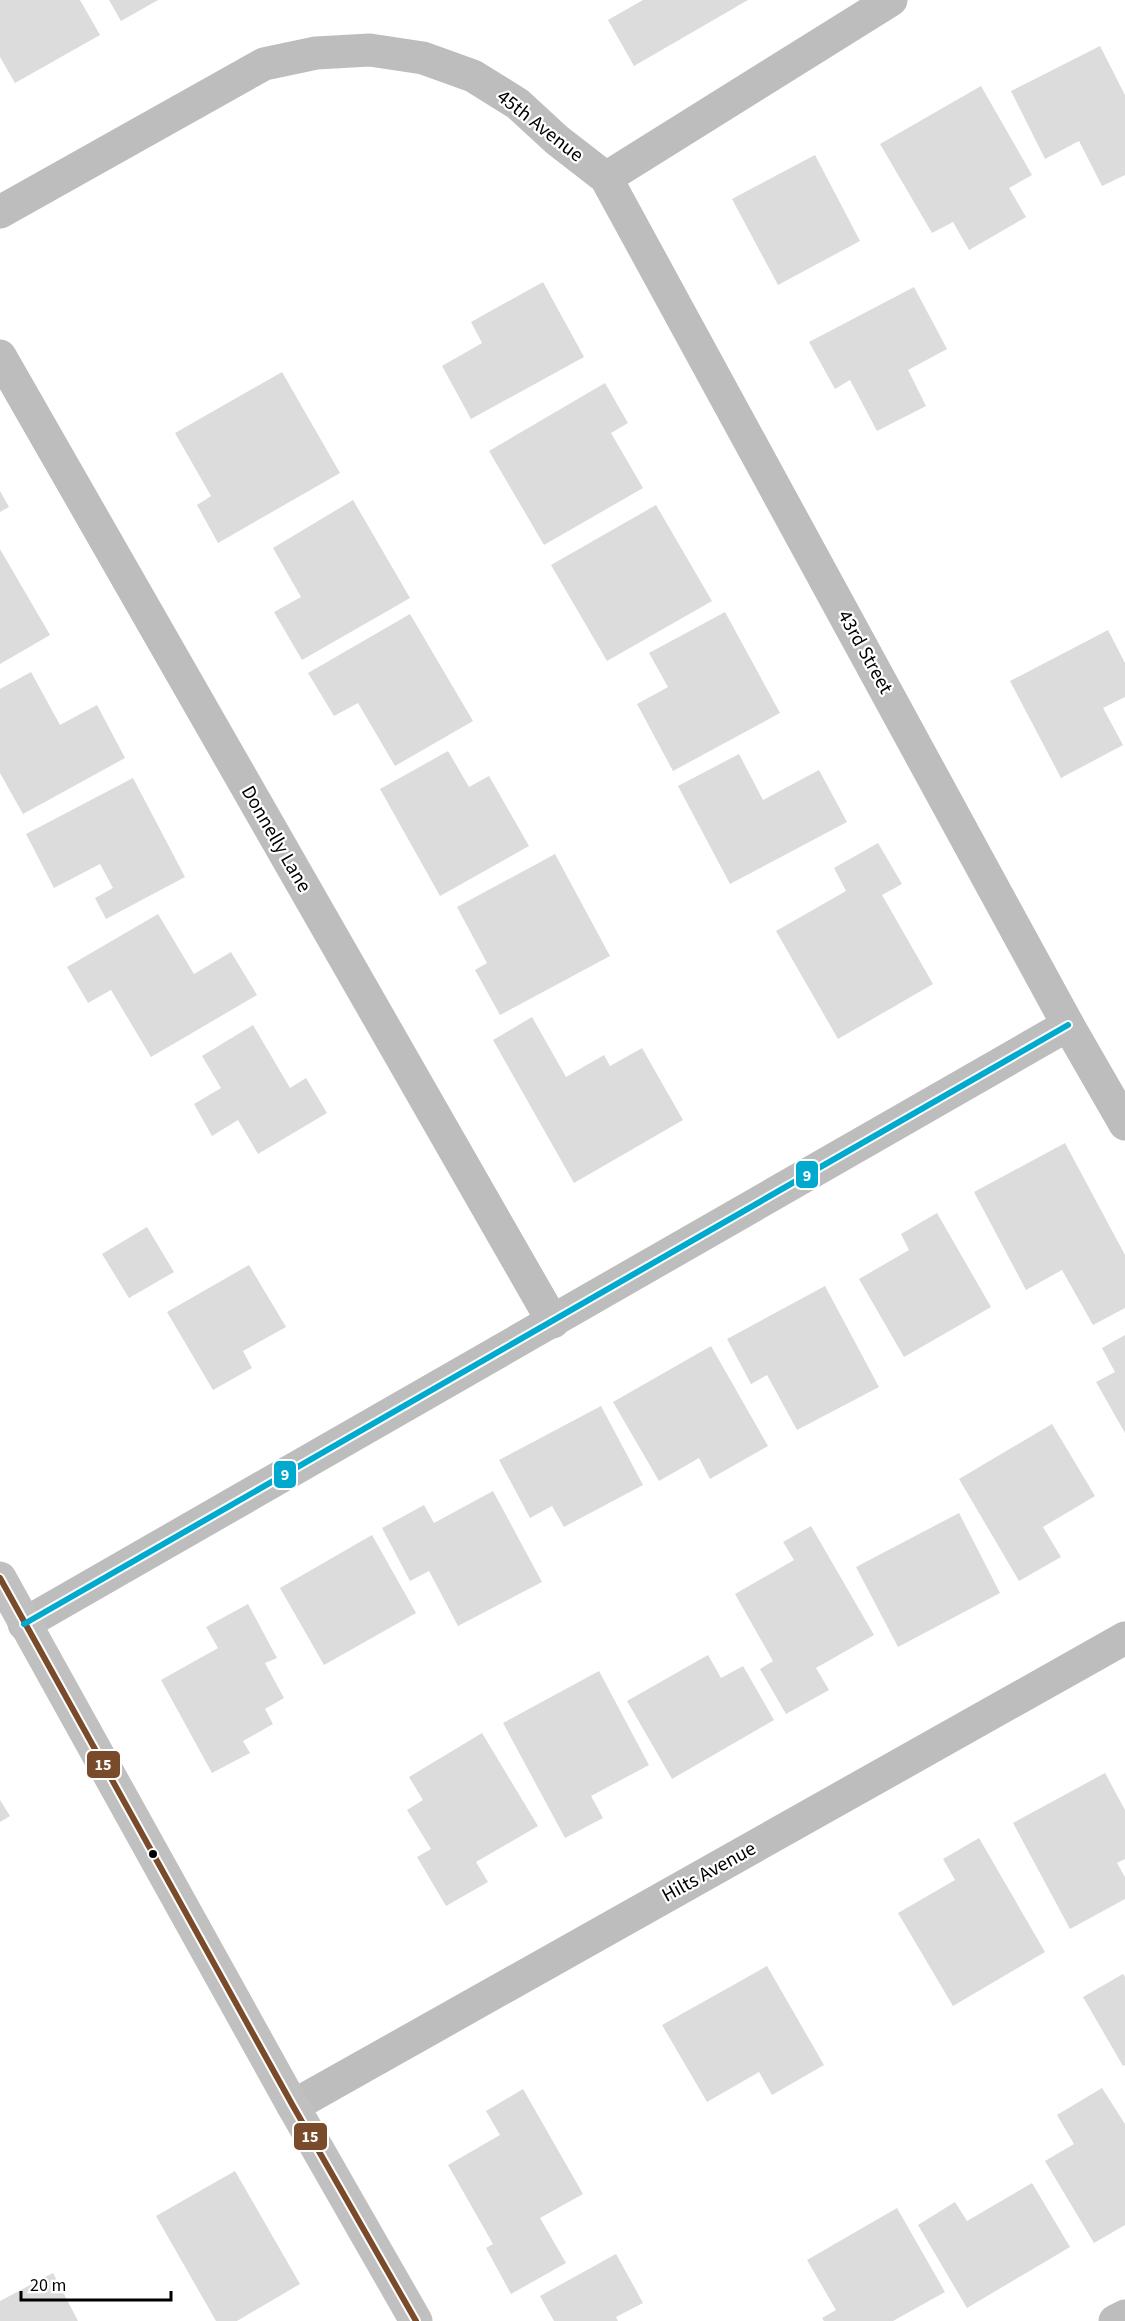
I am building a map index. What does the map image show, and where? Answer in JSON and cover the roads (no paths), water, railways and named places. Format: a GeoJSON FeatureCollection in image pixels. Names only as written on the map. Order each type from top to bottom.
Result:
{"type":"FeatureCollection","features":[{"type":"Feature","properties":{"kind":"street"},"geometry":{"type":"LineString","coordinates":[[606,178],[891,0]]}},
{"type":"Feature","properties":{"kind":"street","name":"45th Avenue"},"geometry":{"type":"LineString","coordinates":[[0,212],[264,64],[316,53],[370,50],[423,58],[473,76],[518,104],[557,140],[606,178]]}},
{"type":"Feature","properties":{"kind":"street","name":"43rd Street"},"geometry":{"type":"LineString","coordinates":[[606,178],[1068,1025],[1125,1124]]}},
{"type":"Feature","properties":{"kind":"street","name":"Donnelly Lane"},"geometry":{"type":"LineString","coordinates":[[0,356],[553,1322]]}},
{"type":"Feature","properties":{"kind":"street"},"geometry":{"type":"LineString","coordinates":[[24,1623],[1068,1025]]}},
{"type":"Feature","properties":{"kind":"street"},"geometry":{"type":"LineString","coordinates":[[0,1578],[410,2319]]}},
{"type":"Feature","properties":{"kind":"street","name":"Hilts Avenue"},"geometry":{"type":"LineString","coordinates":[[293,2106],[1125,1638]]}},
{"type":"Feature","properties":{"kind":"street"},"geometry":{"type":"LineString","coordinates":[[1115,2321],[1125,2316]]}}]}
